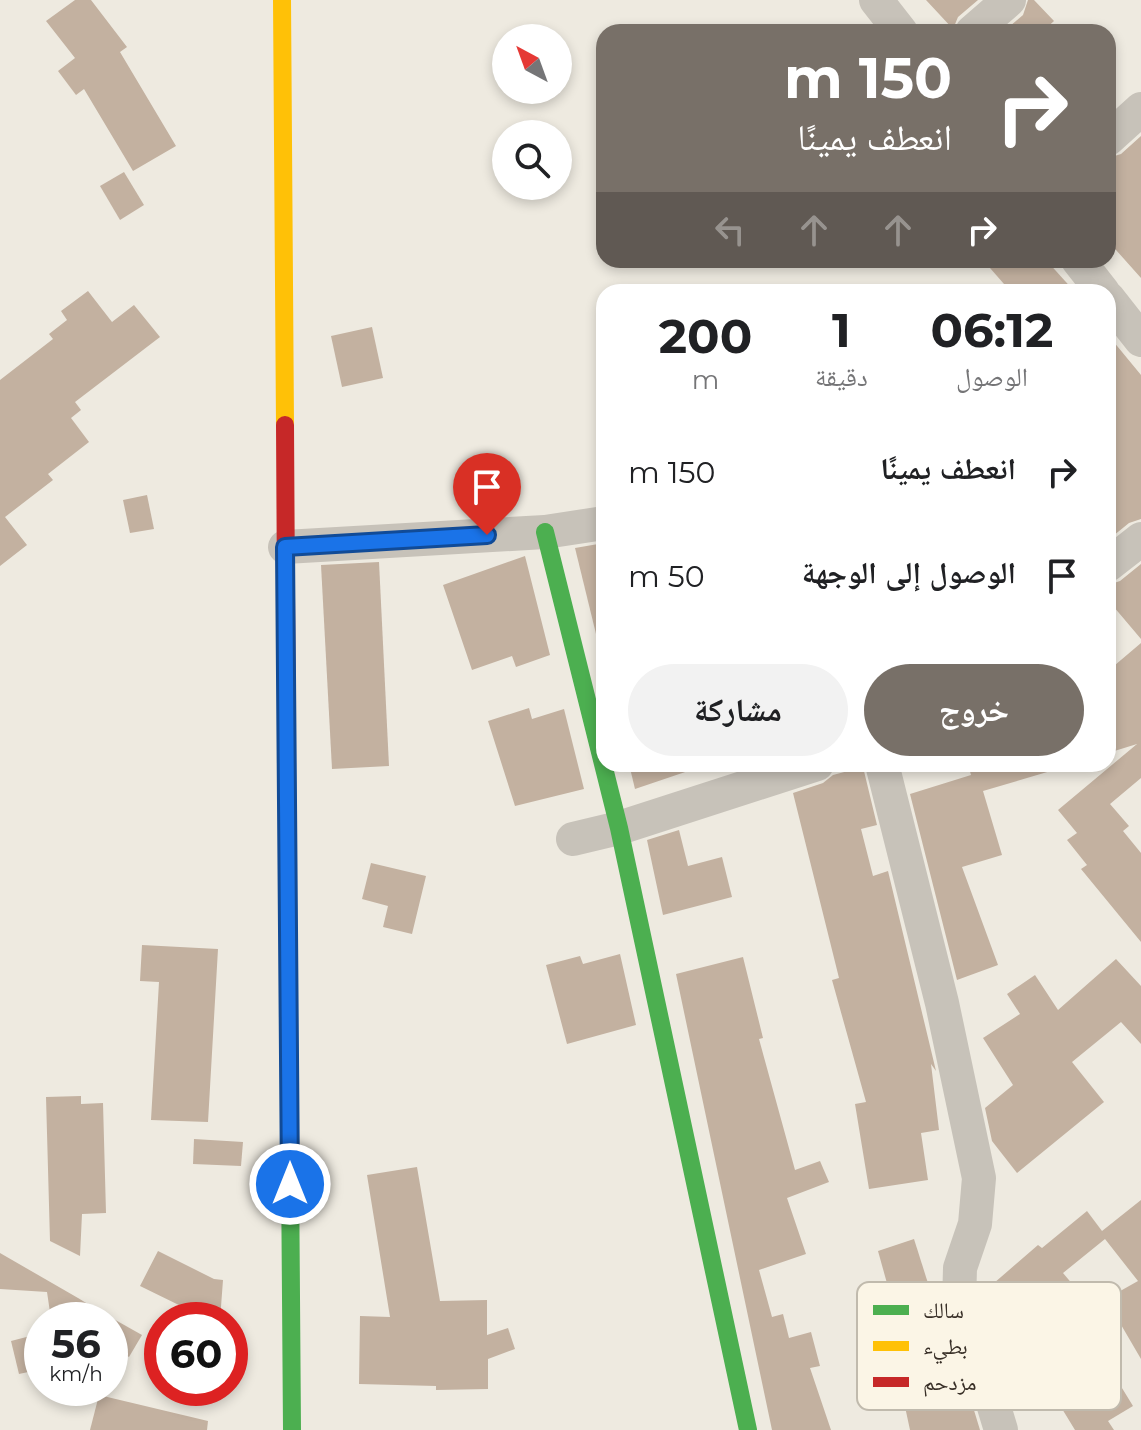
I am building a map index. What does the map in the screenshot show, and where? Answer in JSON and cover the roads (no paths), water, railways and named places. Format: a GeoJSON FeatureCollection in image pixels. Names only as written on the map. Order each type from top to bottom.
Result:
{"type":"FeatureCollection","features":[{"type":"Feature","properties":{"kind":"main road"},"geometry":{"type":"LineString","coordinates":[[282,0],[292,1430]]}},
{"type":"Feature","properties":{"kind":"main road"},"geometry":{"type":"LineString","coordinates":[[545,532],[596,736]]}},
{"type":"Feature","properties":{"kind":"main road"},"geometry":{"type":"LineString","coordinates":[[605,772],[748,1430]]}},
{"type":"Feature","properties":{"kind":"street"},"geometry":{"type":"LineString","coordinates":[[876,0],[895,24]]}},
{"type":"Feature","properties":{"kind":"street"},"geometry":{"type":"LineString","coordinates":[[981,24],[1009,0]]}},
{"type":"Feature","properties":{"kind":"street"},"geometry":{"type":"LineString","coordinates":[[1116,132],[1141,109]]}},
{"type":"Feature","properties":{"kind":"street"},"geometry":{"type":"LineString","coordinates":[[1084,268],[1096,284]]}},
{"type":"Feature","properties":{"kind":"street"},"geometry":{"type":"LineString","coordinates":[[1116,309],[1141,340]]}},
{"type":"Feature","properties":{"kind":"street"},"geometry":{"type":"LineString","coordinates":[[285,547],[545,532],[596,524]]}},
{"type":"Feature","properties":{"kind":"street"},"geometry":{"type":"LineString","coordinates":[[1116,559],[1141,539]]}},
{"type":"Feature","properties":{"kind":"street"},"geometry":{"type":"LineString","coordinates":[[573,839],[619,828],[792,772]]}},
{"type":"Feature","properties":{"kind":"street"},"geometry":{"type":"LineString","coordinates":[[884,772],[942,1003],[979,1178],[975,1224],[960,1268],[960,1282]]}},
{"type":"Feature","properties":{"kind":"street"},"geometry":{"type":"LineString","coordinates":[[995,1410],[1001,1430]]}}]}
